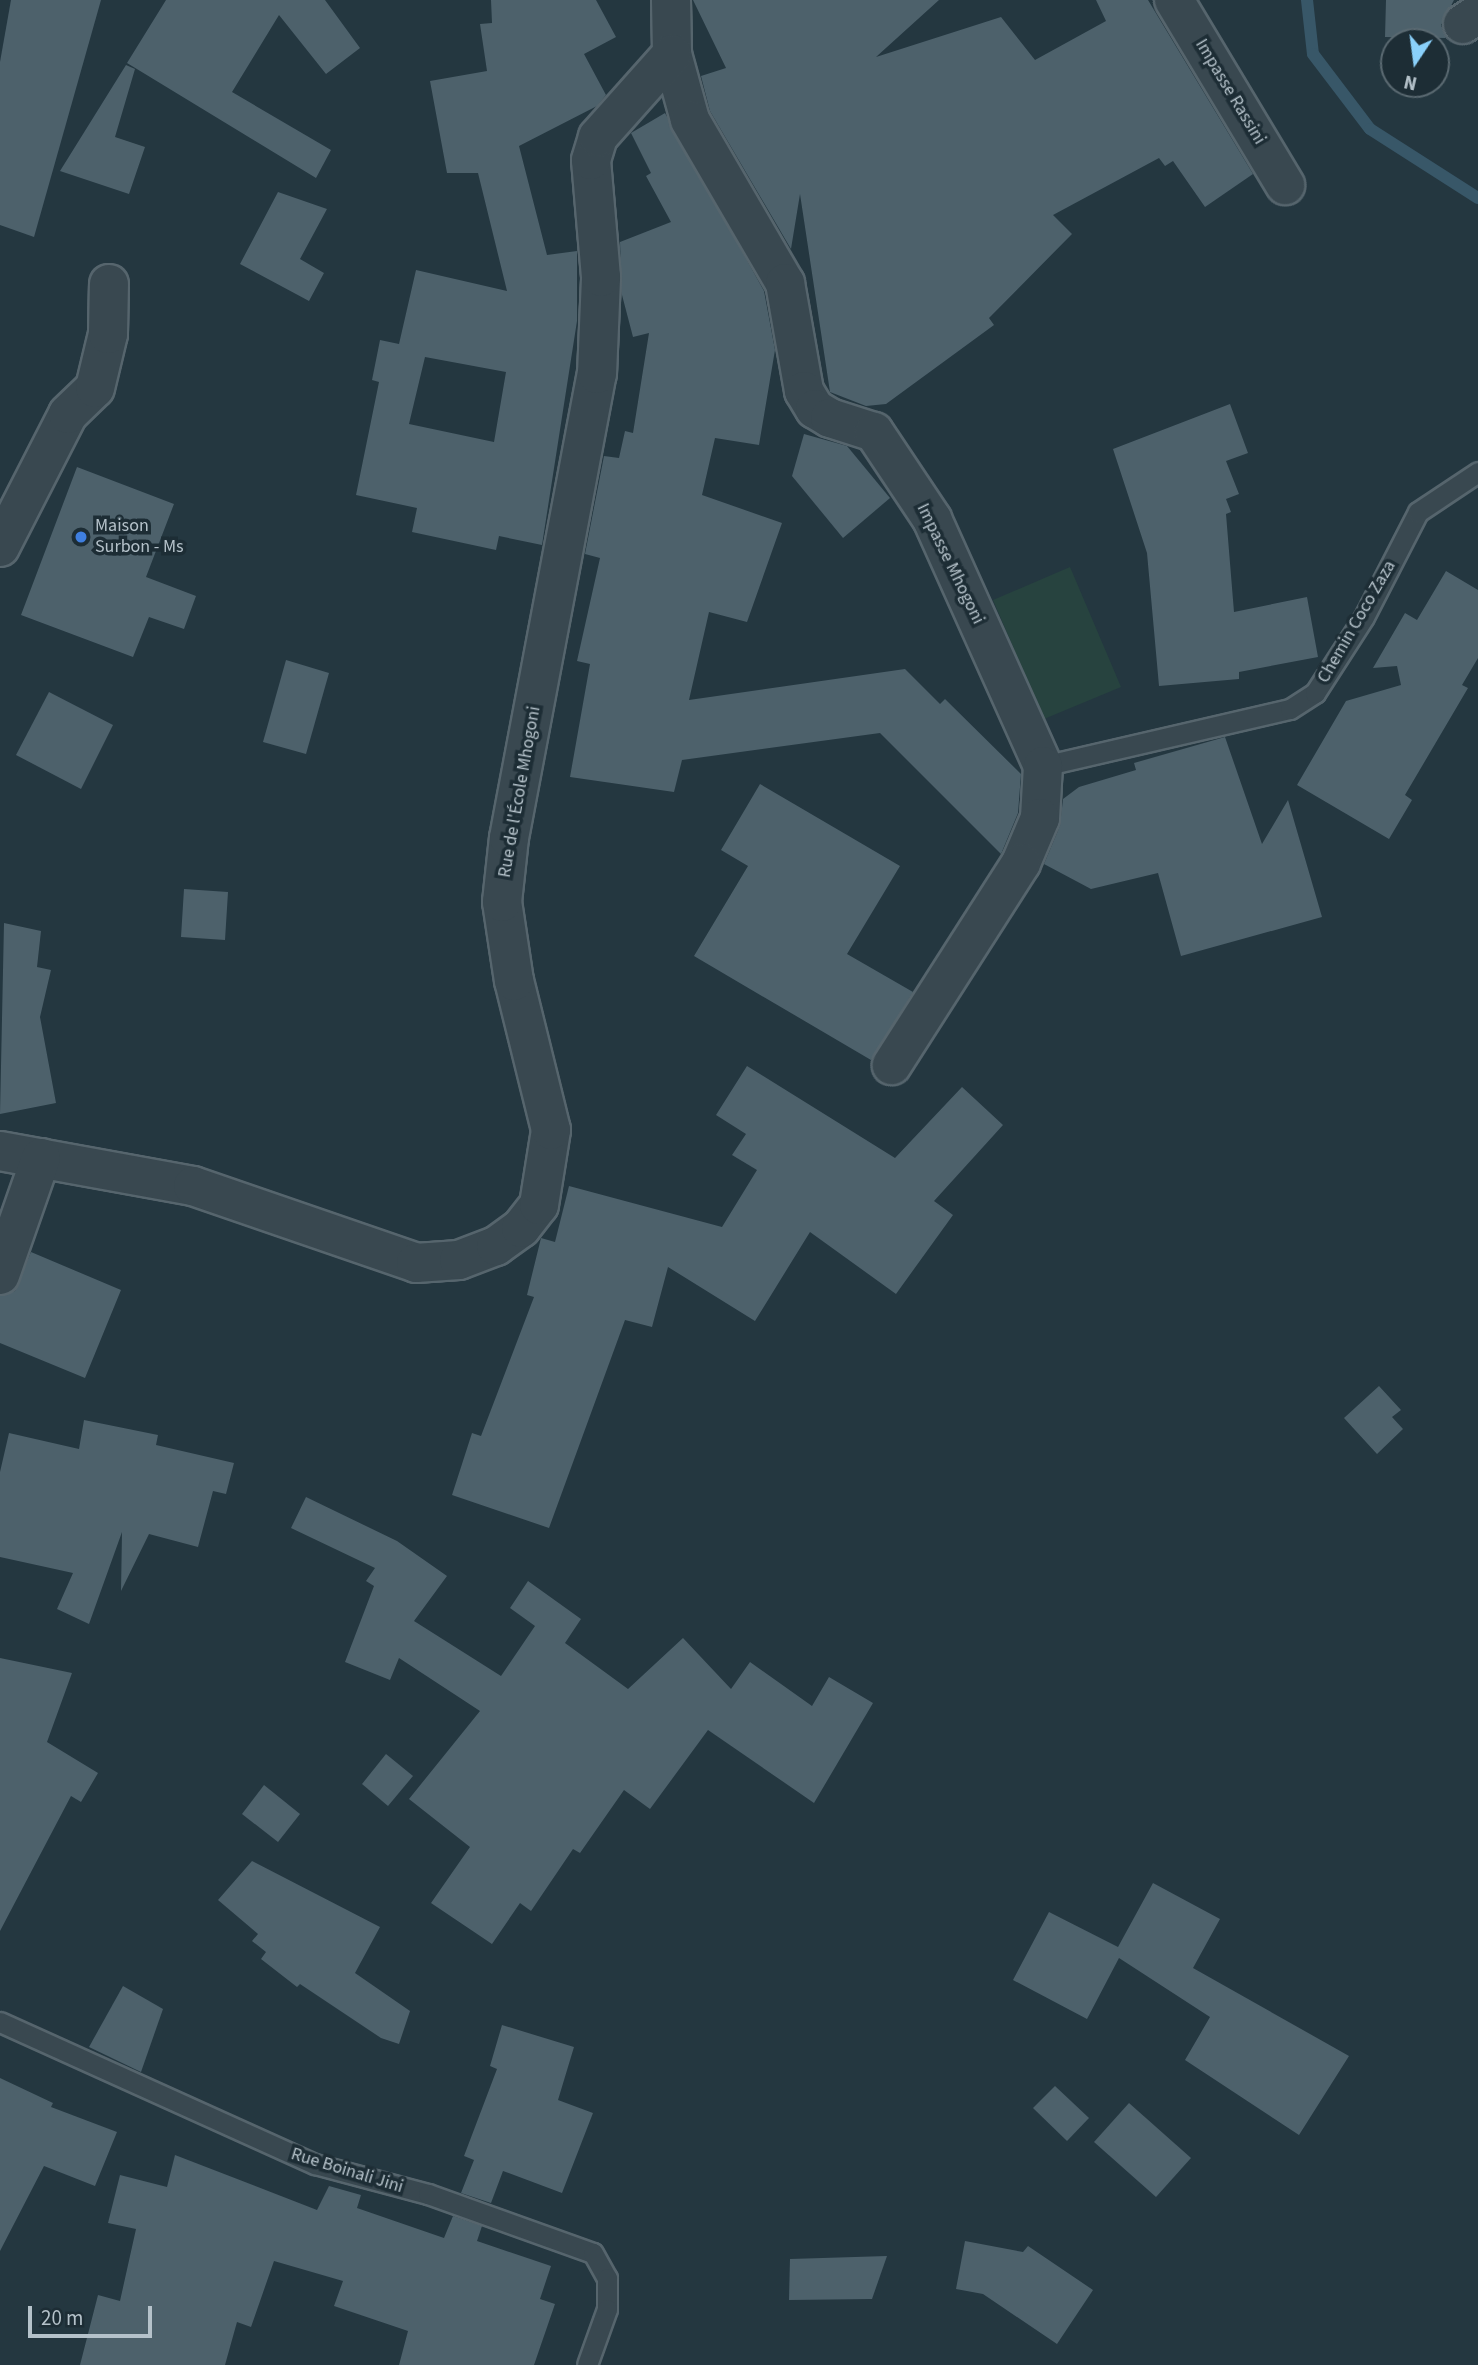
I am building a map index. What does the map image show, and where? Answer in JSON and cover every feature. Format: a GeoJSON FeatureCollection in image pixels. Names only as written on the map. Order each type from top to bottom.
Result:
{"type":"FeatureCollection","features":[{"type":"Feature","properties":{"kind":"street"},"geometry":{"type":"LineString","coordinates":[[671,0],[672,54]]}},
{"type":"Feature","properties":{"kind":"street","name":"Impasse Rassini"},"geometry":{"type":"LineString","coordinates":[[1174,0],[1285,186]]}},
{"type":"Feature","properties":{"kind":"street","name":"Impasse Mhogoni"},"geometry":{"type":"LineString","coordinates":[[672,54],[690,120],[785,283],[804,391],[815,409],[830,418],[874,432],[932,519],[1043,766],[1040,818],[1021,863],[892,1065]]}},
{"type":"Feature","properties":{"kind":"street","name":"Rue de l'École Mhogoni"},"geometry":{"type":"LineString","coordinates":[[0,1150],[193,1186],[416,1263],[458,1260],[496,1246],[521,1228],[539,1205],[551,1130],[514,981],[502,902],[509,838],[597,374],[601,289],[592,160],[598,136],[672,54]]}},
{"type":"Feature","properties":{"kind":"street"},"geometry":{"type":"LineString","coordinates":[[0,547],[68,414],[95,388],[108,334],[109,284]]}},
{"type":"Feature","properties":{"kind":"street"},"geometry":{"type":"LineString","coordinates":[[0,1275],[41,1158]]}},
{"type":"Feature","properties":{"kind":"lane","name":"Chemin Coco Zaza"},"geometry":{"type":"LineString","coordinates":[[1043,766],[1290,709],[1315,693],[1364,617],[1418,512],[1478,472]]}},
{"type":"Feature","properties":{"kind":"lane","name":"Rue Boinali Jini"},"geometry":{"type":"LineString","coordinates":[[0,2022],[315,2164],[428,2194],[593,2253],[607,2277],[607,2309],[587,2365]]}},
{"type":"Feature","properties":{"kind":"green space"},"geometry":{"type":"Polygon","coordinates":[[[1070,567],[1121,687],[1044,719],[993,600],[1070,567]]]}},
{"type":"Feature","properties":{"kind":"building"},"geometry":{"type":"Polygon","coordinates":[[[11,0],[101,0],[34,237],[0,225],[0,62],[11,0]]]}},
{"type":"Feature","properties":{"kind":"building"},"geometry":{"type":"Polygon","coordinates":[[[166,0],[325,0],[360,48],[326,74],[279,15],[232,92],[331,150],[316,178],[127,63],[166,0]]]}},
{"type":"Feature","properties":{"kind":"building"},"geometry":{"type":"Polygon","coordinates":[[[491,0],[596,0],[616,37],[584,54],[606,95],[597,106],[519,146],[547,255],[577,251],[577,321],[542,545],[499,536],[496,550],[412,532],[417,508],[356,495],[379,382],[372,380],[380,340],[399,344],[416,270],[507,291],[478,173],[447,173],[430,81],[487,71],[480,24],[492,23],[491,0]],[[425,357],[409,424],[494,442],[506,372],[425,357]]]}},
{"type":"Feature","properties":{"kind":"building"},"geometry":{"type":"Polygon","coordinates":[[[693,0],[939,0],[876,57],[1001,17],[1035,60],[1106,21],[1096,0],[1148,0],[1253,174],[1205,207],[1173,161],[1165,166],[1159,158],[1053,215],[1072,234],[989,318],[994,325],[886,404],[866,406],[830,392],[800,194],[791,249],[710,111],[701,76],[726,68],[693,0]]]}},
{"type":"Feature","properties":{"kind":"building"},"geometry":{"type":"Polygon","coordinates":[[[1386,0],[1454,0],[1441,25],[1442,28],[1385,28],[1386,0]]]}},
{"type":"Feature","properties":{"kind":"building"},"geometry":{"type":"Polygon","coordinates":[[[126,65],[135,69],[115,137],[145,147],[129,194],[60,171],[126,65]]]}},
{"type":"Feature","properties":{"kind":"building"},"geometry":{"type":"Polygon","coordinates":[[[665,113],[764,291],[775,350],[759,445],[715,438],[702,495],[782,523],[747,622],[709,612],[689,700],[905,669],[940,704],[945,699],[1021,774],[1018,813],[1001,854],[880,733],[682,760],[674,792],[570,777],[590,664],[577,661],[600,558],[585,554],[604,456],[619,458],[625,431],[633,433],[649,333],[633,337],[622,295],[620,242],[671,222],[646,176],[651,173],[631,133],[665,113]]]}},
{"type":"Feature","properties":{"kind":"building"},"geometry":{"type":"Polygon","coordinates":[[[278,192],[327,209],[300,259],[324,273],[309,301],[240,264],[278,192]]]}},
{"type":"Feature","properties":{"kind":"building"},"geometry":{"type":"Polygon","coordinates":[[[1230,404],[1248,453],[1226,461],[1239,494],[1226,499],[1231,512],[1226,514],[1234,612],[1307,597],[1318,657],[1239,672],[1239,679],[1159,686],[1147,553],[1113,449],[1230,404]]]}},
{"type":"Feature","properties":{"kind":"building"},"geometry":{"type":"Polygon","coordinates":[[[804,434],[847,446],[890,498],[843,538],[792,476],[804,434]]]}},
{"type":"Feature","properties":{"kind":"building"},"geometry":{"type":"Polygon","coordinates":[[[77,467],[174,504],[146,577],[196,596],[184,629],[149,617],[133,657],[21,615],[77,467]]]}},
{"type":"Feature","properties":{"kind":"building"},"geometry":{"type":"Polygon","coordinates":[[[1446,571],[1478,590],[1478,658],[1462,685],[1468,688],[1405,795],[1412,800],[1389,839],[1297,785],[1346,701],[1401,685],[1397,666],[1373,668],[1405,613],[1417,620],[1446,571]]]}},
{"type":"Feature","properties":{"kind":"building"},"geometry":{"type":"Polygon","coordinates":[[[286,660],[329,673],[306,754],[263,742],[286,660]]]}},
{"type":"Feature","properties":{"kind":"building"},"geometry":{"type":"Polygon","coordinates":[[[49,692],[113,725],[81,789],[16,755],[49,692]]]}},
{"type":"Feature","properties":{"kind":"building"},"geometry":{"type":"Polygon","coordinates":[[[1225,737],[1262,844],[1288,800],[1322,917],[1181,956],[1158,873],[1091,889],[1044,864],[1060,826],[1063,799],[1079,787],[1136,770],[1134,763],[1225,737]]]}},
{"type":"Feature","properties":{"kind":"building"},"geometry":{"type":"Polygon","coordinates":[[[760,784],[900,866],[847,954],[913,992],[871,1060],[694,956],[748,866],[721,850],[760,784]]]}},
{"type":"Feature","properties":{"kind":"building"},"geometry":{"type":"Polygon","coordinates":[[[184,889],[228,892],[225,940],[181,937],[184,889]]]}},
{"type":"Feature","properties":{"kind":"building"},"geometry":{"type":"Polygon","coordinates":[[[4,923],[41,931],[37,967],[51,970],[40,1017],[56,1103],[0,1114],[4,923]]]}},
{"type":"Feature","properties":{"kind":"building"},"geometry":{"type":"Polygon","coordinates":[[[747,1066],[895,1158],[962,1087],[1003,1125],[934,1201],[953,1215],[896,1294],[810,1232],[755,1321],[668,1267],[652,1327],[625,1320],[549,1528],[452,1495],[472,1433],[481,1436],[534,1297],[527,1295],[541,1238],[555,1242],[569,1186],[722,1227],[757,1170],[732,1155],[746,1134],[716,1115],[747,1066]]]}},
{"type":"Feature","properties":{"kind":"building"},"geometry":{"type":"Polygon","coordinates":[[[31,1252],[121,1290],[85,1378],[0,1343],[0,1296],[15,1291],[31,1252]]]}},
{"type":"Feature","properties":{"kind":"building"},"geometry":{"type":"Polygon","coordinates":[[[1379,1386],[1401,1410],[1392,1417],[1403,1429],[1377,1454],[1344,1418],[1379,1386]]]}},
{"type":"Feature","properties":{"kind":"building"},"geometry":{"type":"Polygon","coordinates":[[[84,1420],[158,1435],[156,1445],[234,1463],[226,1494],[213,1491],[198,1547],[149,1534],[121,1591],[122,1532],[89,1624],[57,1609],[73,1573],[0,1557],[0,1472],[9,1433],[79,1449],[84,1420]]]}},
{"type":"Feature","properties":{"kind":"building"},"geometry":{"type":"Polygon","coordinates":[[[306,1497],[397,1541],[447,1576],[414,1621],[501,1676],[535,1626],[510,1608],[528,1581],[581,1619],[565,1643],[628,1689],[683,1638],[731,1689],[750,1662],[812,1706],[829,1677],[873,1703],[814,1803],[708,1730],[650,1809],[624,1790],[580,1853],[573,1849],[531,1911],[520,1903],[492,1944],[431,1903],[470,1847],[409,1799],[480,1711],[399,1658],[390,1680],[345,1662],[374,1586],[366,1581],[375,1568],[291,1528],[306,1497]]]}},
{"type":"Feature","properties":{"kind":"building"},"geometry":{"type":"Polygon","coordinates":[[[0,1658],[72,1673],[47,1742],[98,1773],[81,1802],[71,1796],[0,1931],[0,1658]]]}},
{"type":"Feature","properties":{"kind":"building"},"geometry":{"type":"Polygon","coordinates":[[[386,1754],[413,1776],[388,1806],[362,1784],[386,1754]]]}},
{"type":"Feature","properties":{"kind":"building"},"geometry":{"type":"Polygon","coordinates":[[[264,1785],[300,1814],[278,1842],[242,1814],[264,1785]]]}},
{"type":"Feature","properties":{"kind":"building"},"geometry":{"type":"Polygon","coordinates":[[[252,1861],[380,1927],[355,1973],[410,2011],[399,2044],[381,2038],[300,1984],[297,1987],[261,1959],[266,1952],[252,1941],[258,1934],[218,1900],[252,1861]]]}},
{"type":"Feature","properties":{"kind":"building"},"geometry":{"type":"Polygon","coordinates":[[[1153,1883],[1220,1919],[1193,1968],[1349,2056],[1299,2135],[1185,2060],[1210,2017],[1119,1958],[1087,2019],[1013,1980],[1049,1912],[1118,1947],[1153,1883]]]}},
{"type":"Feature","properties":{"kind":"building"},"geometry":{"type":"Polygon","coordinates":[[[123,1986],[163,2009],[141,2072],[89,2047],[123,1986]]]}},
{"type":"Feature","properties":{"kind":"building"},"geometry":{"type":"Polygon","coordinates":[[[502,2025],[574,2047],[558,2100],[593,2113],[562,2193],[503,2171],[491,2203],[461,2193],[474,2160],[464,2156],[497,2069],[490,2066],[502,2025]]]}},
{"type":"Feature","properties":{"kind":"building"},"geometry":{"type":"Polygon","coordinates":[[[0,2078],[53,2103],[51,2107],[117,2132],[95,2186],[44,2166],[0,2251],[0,2078]]]}},
{"type":"Feature","properties":{"kind":"building"},"geometry":{"type":"Polygon","coordinates":[[[1055,2086],[1089,2118],[1067,2141],[1033,2108],[1055,2086]]]}},
{"type":"Feature","properties":{"kind":"building"},"geometry":{"type":"Polygon","coordinates":[[[1129,2103],[1191,2158],[1156,2197],[1094,2142],[1129,2103]]]}},
{"type":"Feature","properties":{"kind":"building"},"geometry":{"type":"Polygon","coordinates":[[[175,2155],[317,2210],[329,2186],[361,2195],[357,2208],[444,2238],[453,2216],[482,2226],[477,2241],[551,2266],[540,2299],[555,2304],[534,2365],[399,2365],[408,2331],[334,2306],[343,2281],[274,2261],[251,2327],[237,2322],[225,2365],[80,2365],[98,2295],[120,2301],[136,2229],[108,2223],[120,2175],[167,2187],[175,2155]]]}},
{"type":"Feature","properties":{"kind":"building"},"geometry":{"type":"Polygon","coordinates":[[[965,2241],[1023,2252],[1028,2246],[1093,2290],[1057,2344],[983,2294],[956,2289],[965,2241]]]}},
{"type":"Feature","properties":{"kind":"building"},"geometry":{"type":"Polygon","coordinates":[[[887,2256],[872,2299],[789,2300],[790,2259],[887,2256]]]}},
{"type":"Feature","properties":{"kind":"waterway"},"geometry":{"type":"LineString","coordinates":[[1307,0],[1313,54],[1370,129],[1478,198]]}},
{"type":"Feature","properties":{"kind":"place","name":"Maison Surbon - Ms"},"geometry":{"type":"Point","coordinates":[81,537]}}]}
